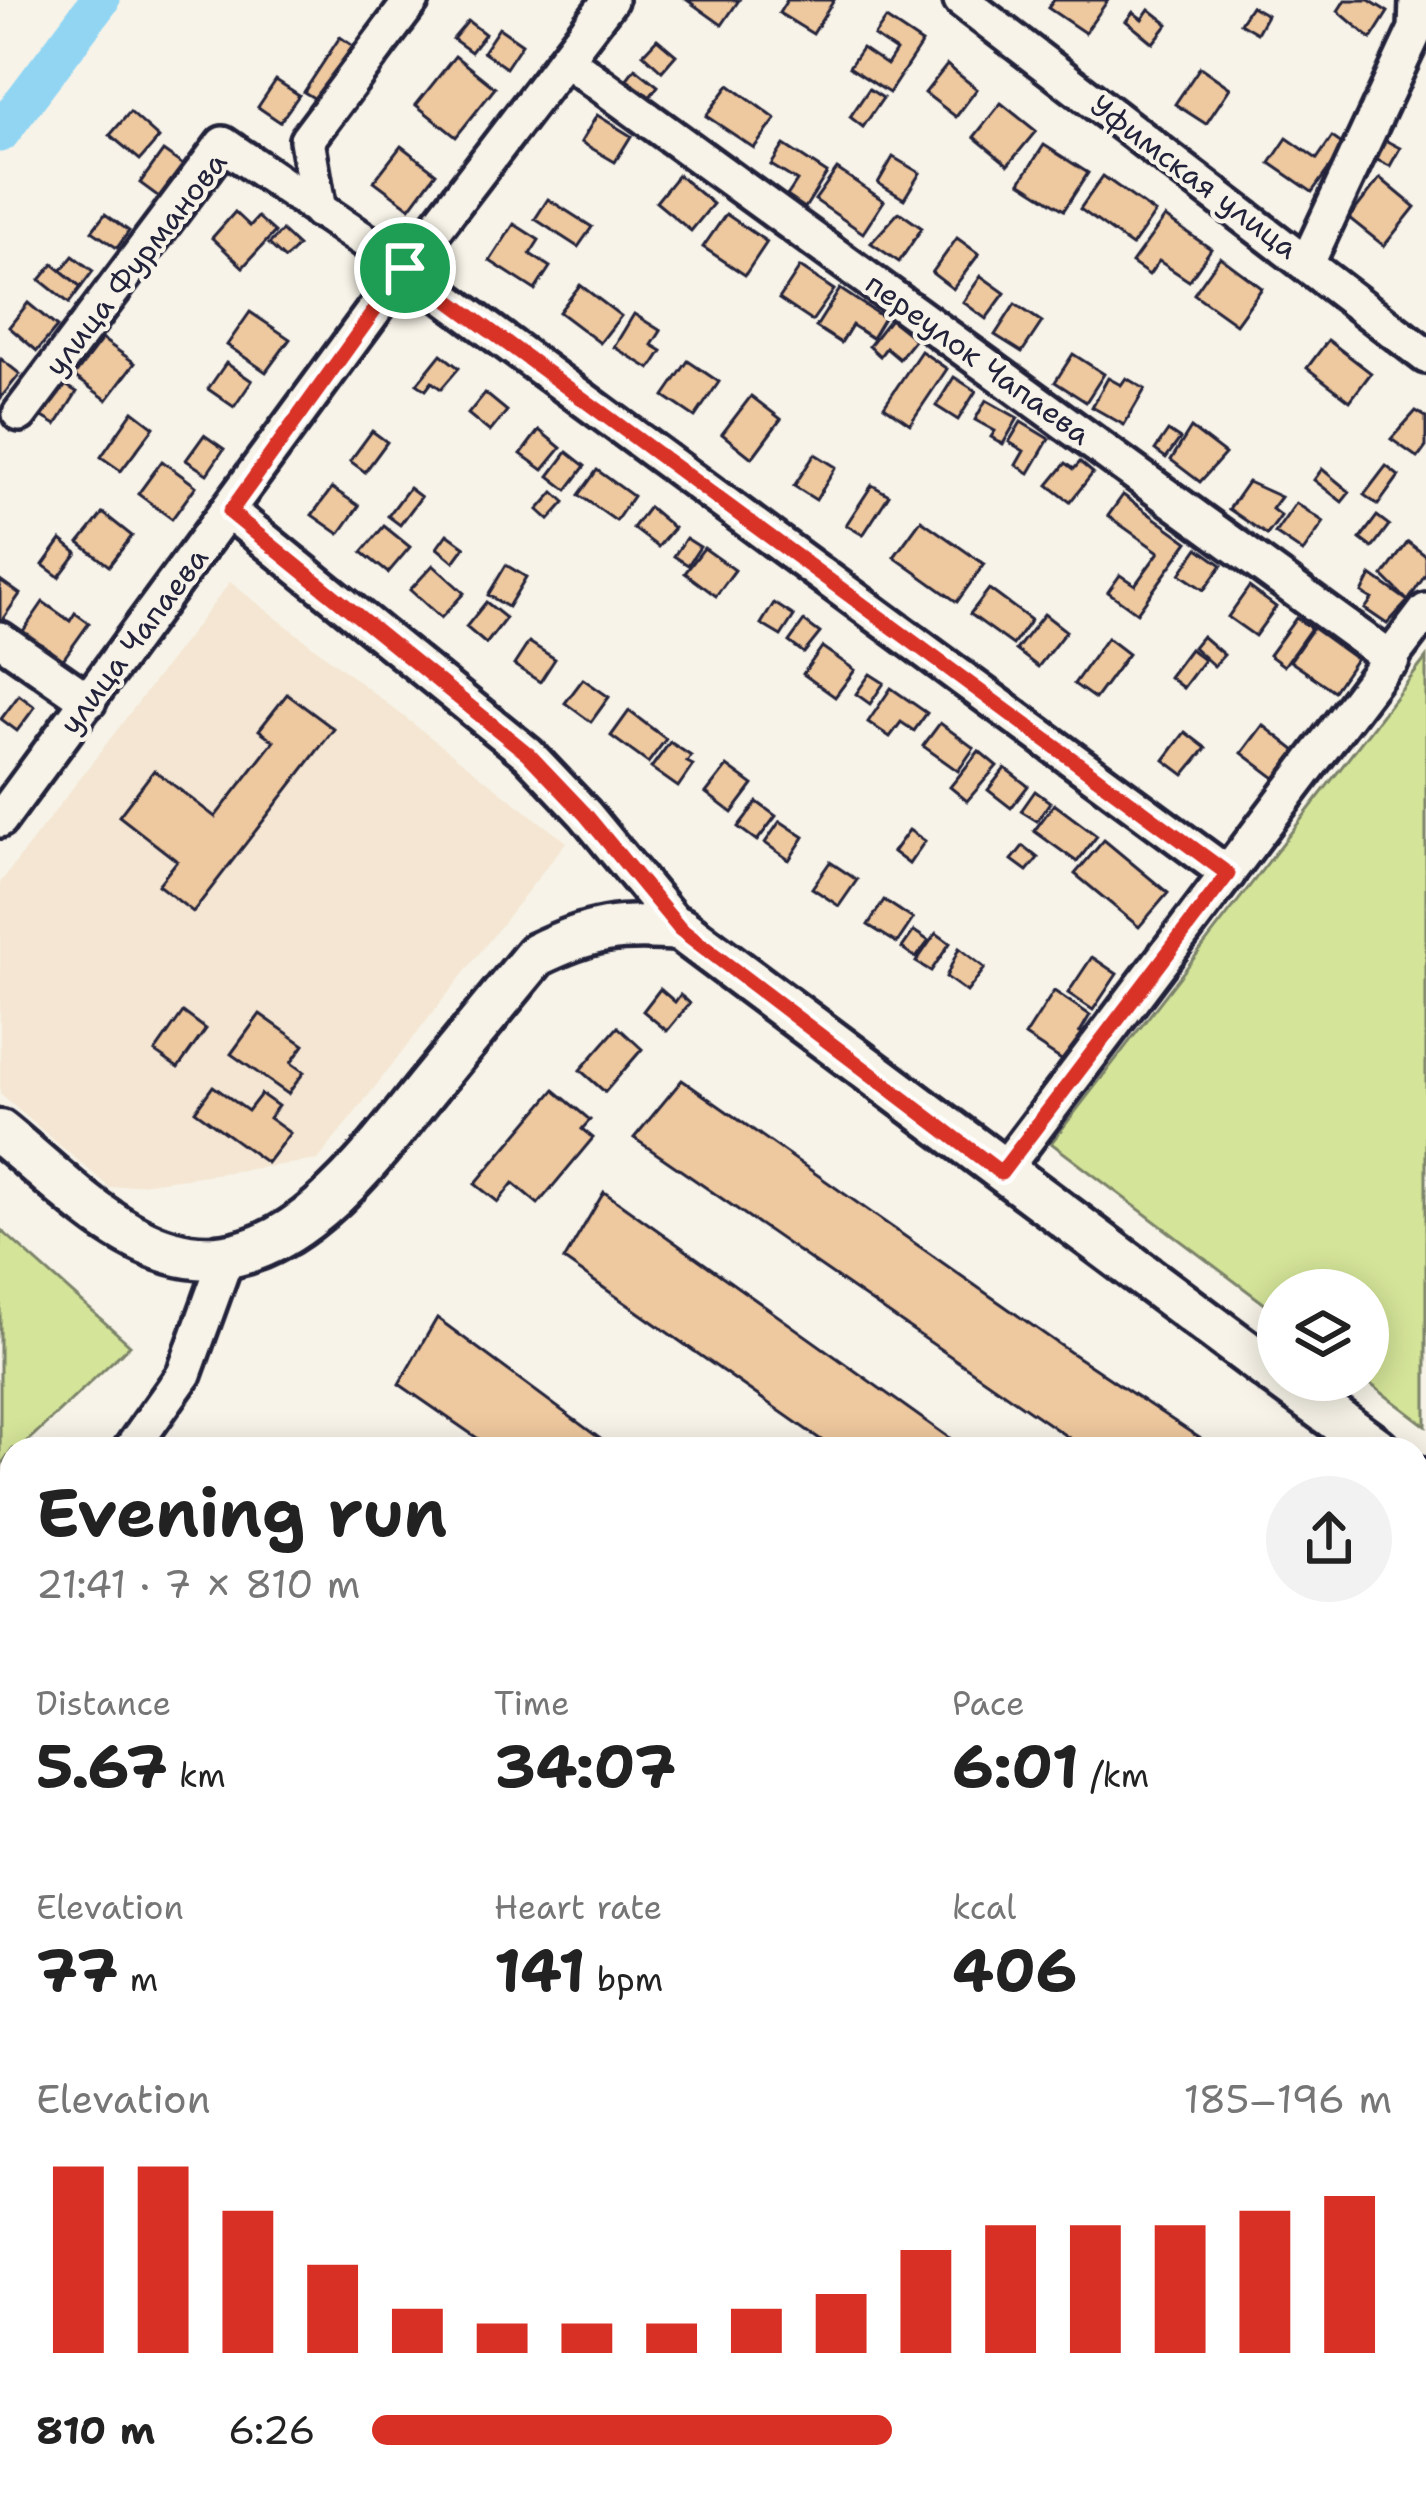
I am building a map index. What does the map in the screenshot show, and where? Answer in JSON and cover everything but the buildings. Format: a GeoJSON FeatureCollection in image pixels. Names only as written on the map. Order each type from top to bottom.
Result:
{"type":"FeatureCollection","features":[{"type":"Feature","properties":{"kind":"main road"},"geometry":{"type":"LineString","coordinates":[[0,1132],[131,1236],[174,1254],[227,1256],[265,1243],[347,1185],[536,955],[579,934],[622,925],[680,929],[1257,1360]]}},
{"type":"Feature","properties":{"kind":"main road"},"geometry":{"type":"LineString","coordinates":[[1312,1401],[1361,1437]]}},
{"type":"Feature","properties":{"kind":"street"},"geometry":{"type":"LineString","coordinates":[[319,211],[307,140],[412,0]]}},
{"type":"Feature","properties":{"kind":"street","name":"улица Чапаева"},"geometry":{"type":"LineString","coordinates":[[0,820],[405,268],[610,0]]}},
{"type":"Feature","properties":{"kind":"street","name":"Уфимская улица"},"geometry":{"type":"LineString","coordinates":[[961,0],[1308,261],[1426,356]]}},
{"type":"Feature","properties":{"kind":"street"},"geometry":{"type":"LineString","coordinates":[[1308,261],[1416,29],[1417,0]]}},
{"type":"Feature","properties":{"kind":"street","name":"переулок Чапаева"},"geometry":{"type":"LineString","coordinates":[[565,59],[1392,660]]}},
{"type":"Feature","properties":{"kind":"street","name":"улица Фурманова"},"geometry":{"type":"LineString","coordinates":[[20,413],[223,144],[405,268],[1228,874]]}},
{"type":"Feature","properties":{"kind":"street"},"geometry":{"type":"LineString","coordinates":[[230,512],[528,754],[585,814],[680,929]]}},
{"type":"Feature","properties":{"kind":"street"},"geometry":{"type":"LineString","coordinates":[[1001,1173],[1426,611]]}},
{"type":"Feature","properties":{"kind":"street"},"geometry":{"type":"LineString","coordinates":[[0,639],[89,701]]}},
{"type":"Feature","properties":{"kind":"street"},"geometry":{"type":"LineString","coordinates":[[139,1437],[184,1373],[227,1256]]}},
{"type":"Feature","properties":{"kind":"shaded area"},"geometry":{"type":"Polygon","coordinates":[[[230,582],[566,842],[318,1160],[110,1188],[0,1094],[0,883],[230,582]]]}},
{"type":"Feature","properties":{"kind":"green space"},"geometry":{"type":"Polygon","coordinates":[[[1426,658],[1426,1426],[1389,1398],[1389,1269],[1257,1269],[1257,1298],[1051,1143],[1426,658]]]}},
{"type":"Feature","properties":{"kind":"green space"},"geometry":{"type":"Polygon","coordinates":[[[0,1229],[130,1345],[32,1437],[0,1437],[0,1229]]]}},
{"type":"Feature","properties":{"kind":"waterway"},"geometry":{"type":"LineString","coordinates":[[0,133],[100,0]]}},
{"type":"Feature","properties":{"kind":"route"},"geometry":{"type":"LineString","coordinates":[[405,268],[1228,874],[1001,1173],[680,929],[585,814],[528,754],[230,512],[405,268]]}}]}
